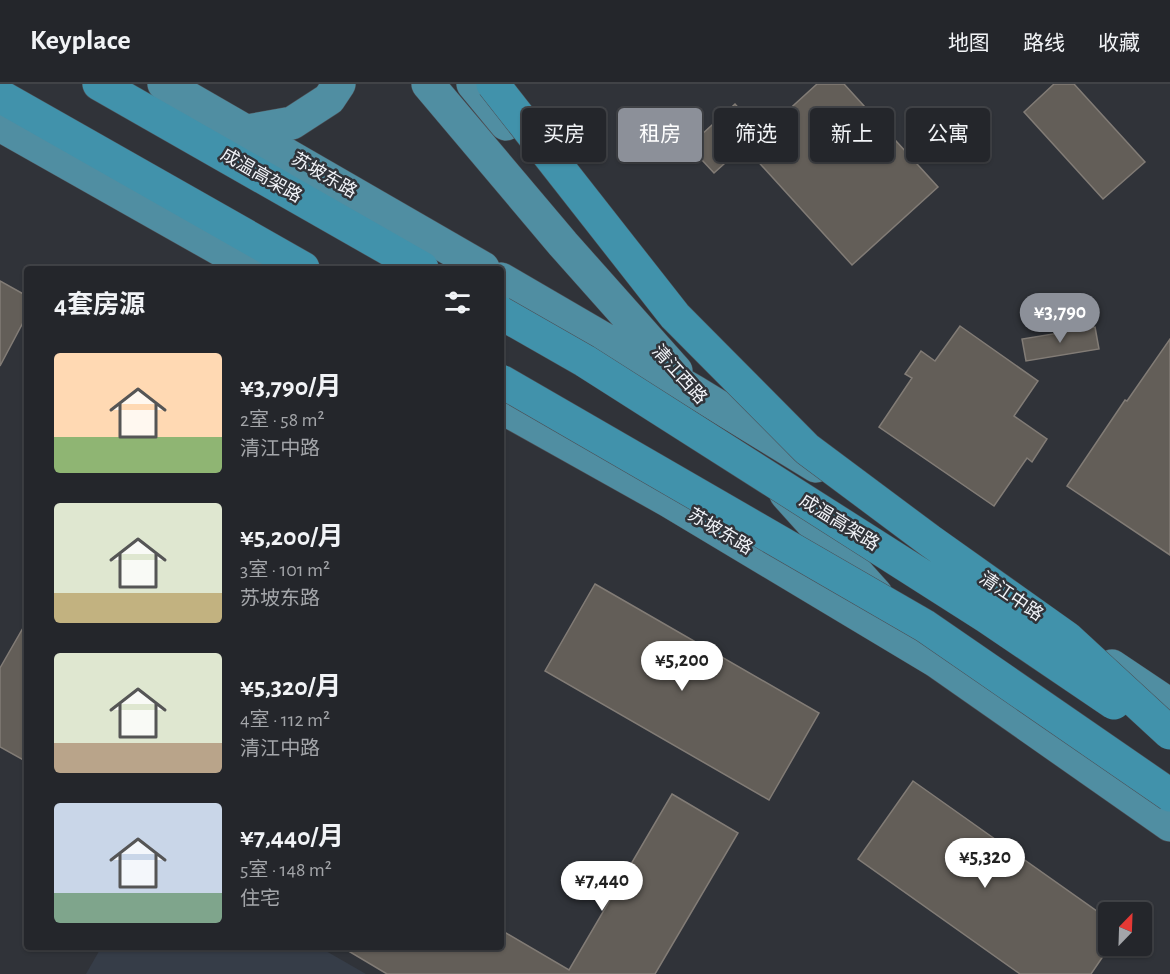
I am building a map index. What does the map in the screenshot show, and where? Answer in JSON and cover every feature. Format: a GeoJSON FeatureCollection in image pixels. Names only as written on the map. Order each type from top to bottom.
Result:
{"type":"FeatureCollection","features":[{"type":"Feature","properties":{"kind":"highway","name":"成温高架路"},"geometry":{"type":"LineString","coordinates":[[99,84],[418,266]]}},
{"type":"Feature","properties":{"kind":"highway"},"geometry":{"type":"LineString","coordinates":[[493,84],[675,316],[807,449],[929,540],[1067,638],[1170,732]]}},
{"type":"Feature","properties":{"kind":"highway"},"geometry":{"type":"LineString","coordinates":[[0,96],[299,266]]}},
{"type":"Feature","properties":{"kind":"highway","name":"成温高架路"},"geometry":{"type":"LineString","coordinates":[[504,315],[585,361],[977,610],[1170,742]]}},
{"type":"Feature","properties":{"kind":"highway"},"geometry":{"type":"LineString","coordinates":[[504,383],[925,626],[1170,795]]}},
{"type":"Feature","properties":{"kind":"main road","name":"苏坡东路"},"geometry":{"type":"LineString","coordinates":[[164,84],[480,266]]}},
{"type":"Feature","properties":{"kind":"main road"},"geometry":{"type":"LineString","coordinates":[[247,131],[292,123],[329,99],[339,84]]}},
{"type":"Feature","properties":{"kind":"main road","name":"清江西路"},"geometry":{"type":"LineString","coordinates":[[428,84],[563,244],[936,661]]}},
{"type":"Feature","properties":{"kind":"main road","name":"清江西路"},"geometry":{"type":"LineString","coordinates":[[473,84],[655,302],[717,365],[852,488]]}},
{"type":"Feature","properties":{"kind":"main road"},"geometry":{"type":"LineString","coordinates":[[0,125],[249,266]]}},
{"type":"Feature","properties":{"kind":"main road"},"geometry":{"type":"LineString","coordinates":[[504,281],[695,392],[852,488]]}},
{"type":"Feature","properties":{"kind":"main road","name":"苏坡东路"},"geometry":{"type":"LineString","coordinates":[[504,409],[669,501],[936,661]]}},
{"type":"Feature","properties":{"kind":"main road","name":"清江中路"},"geometry":{"type":"LineString","coordinates":[[852,488],[1170,705]]}},
{"type":"Feature","properties":{"kind":"main road"},"geometry":{"type":"LineString","coordinates":[[936,661],[1170,825]]}},
{"type":"Feature","properties":{"kind":"shaded area"},"geometry":{"type":"Polygon","coordinates":[[[100,950],[324,950],[366,974],[86,974],[100,950]]]}},
{"type":"Feature","properties":{"kind":"building"},"geometry":{"type":"Polygon","coordinates":[[[817,84],[844,84],[866,108],[810,108],[810,162],[894,162],[894,139],[906,152],[906,162],[915,162],[938,187],[852,265],[759,162],[798,162],[798,108],[791,108],[817,84]]]}},
{"type":"Feature","properties":{"kind":"building"},"geometry":{"type":"Polygon","coordinates":[[[1054,84],[1074,84],[1145,162],[1103,199],[1024,112],[1054,84]]]}},
{"type":"Feature","properties":{"kind":"building"},"geometry":{"type":"Polygon","coordinates":[[[714,123],[714,162],[726,162],[714,173],[702,160],[702,134],[714,123]]]}},
{"type":"Feature","properties":{"kind":"building"},"geometry":{"type":"Polygon","coordinates":[[[0,281],[24,294],[24,321],[0,366],[0,281]]]}},
{"type":"Feature","properties":{"kind":"building"},"geometry":{"type":"Polygon","coordinates":[[[960,326],[1038,381],[1014,416],[1047,439],[1032,462],[1027,458],[994,506],[879,427],[912,378],[905,374],[921,351],[935,361],[960,326]]]}},
{"type":"Feature","properties":{"kind":"building"},"geometry":{"type":"Polygon","coordinates":[[[1095,327],[1099,349],[1026,361],[1022,339],[1095,327]]]}},
{"type":"Feature","properties":{"kind":"building"},"geometry":{"type":"Polygon","coordinates":[[[1170,339],[1170,555],[1067,486],[1125,400],[1127,401],[1170,339]]]}},
{"type":"Feature","properties":{"kind":"building"},"geometry":{"type":"Polygon","coordinates":[[[595,584],[819,713],[769,800],[545,671],[595,584]]]}},
{"type":"Feature","properties":{"kind":"building"},"geometry":{"type":"Polygon","coordinates":[[[24,626],[24,760],[0,747],[0,668],[24,626]]]}},
{"type":"Feature","properties":{"kind":"building"},"geometry":{"type":"Polygon","coordinates":[[[913,781],[1098,912],[1098,956],[1103,956],[1091,974],[1020,974],[858,859],[913,781]]]}},
{"type":"Feature","properties":{"kind":"building"},"geometry":{"type":"Polygon","coordinates":[[[672,794],[738,833],[655,974],[387,974],[347,950],[504,950],[504,932],[569,970],[672,794]]]}}]}
